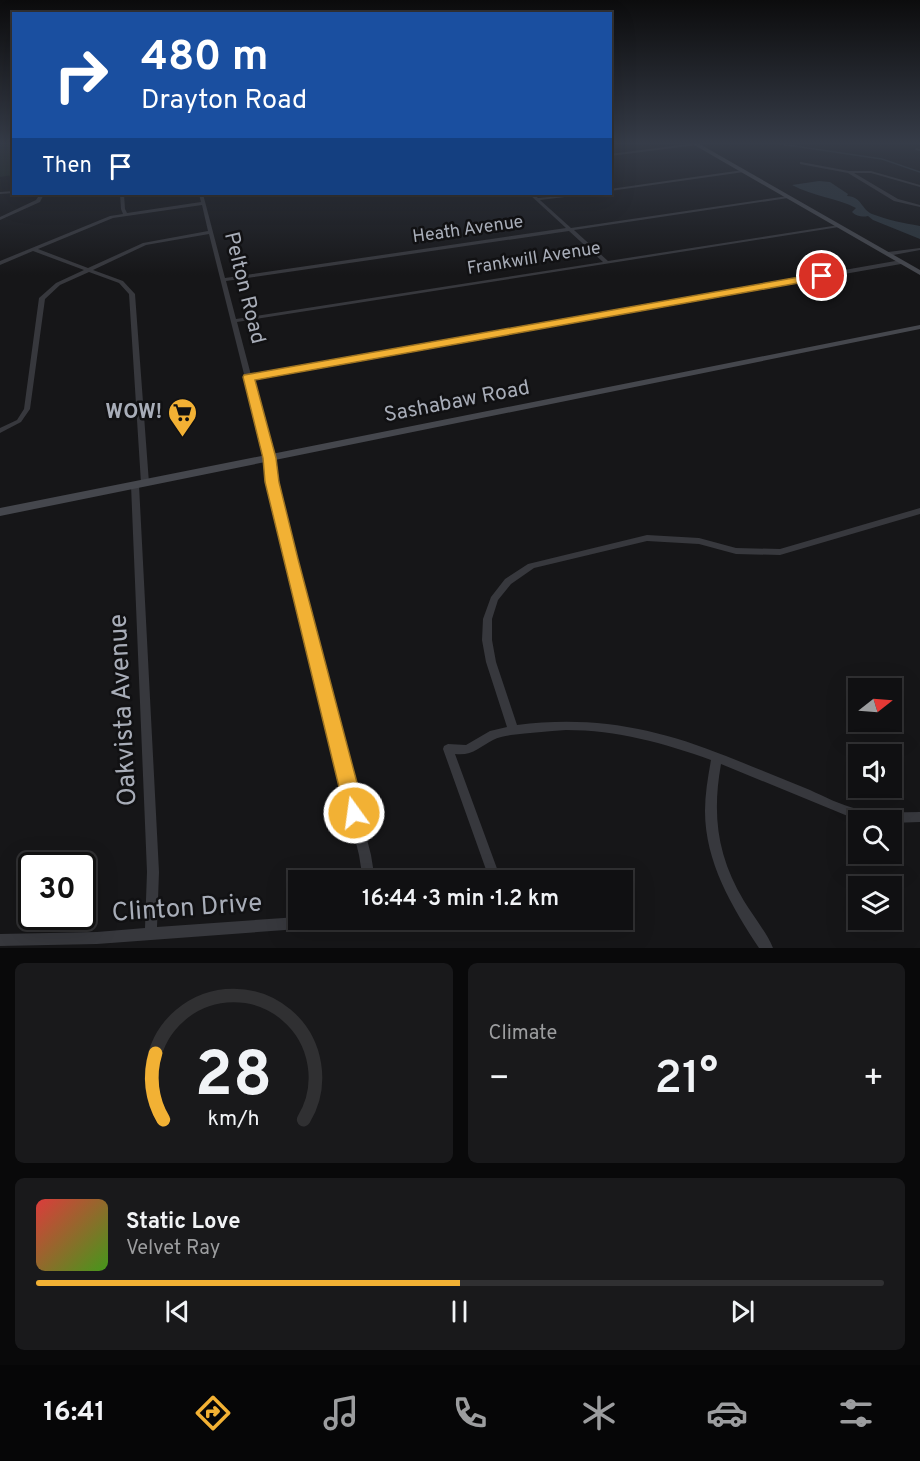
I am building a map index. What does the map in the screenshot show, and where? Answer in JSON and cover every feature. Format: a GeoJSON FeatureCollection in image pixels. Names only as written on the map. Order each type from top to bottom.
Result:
{"type":"FeatureCollection","features":[{"type":"Feature","properties":{"kind":"street"},"geometry":{"type":"LineString","coordinates":[[612,190],[636,186]]}},
{"type":"Feature","properties":{"kind":"street"},"geometry":{"type":"LineString","coordinates":[[769,186],[920,273]]}},
{"type":"Feature","properties":{"kind":"street"},"geometry":{"type":"LineString","coordinates":[[873,186],[897,200],[920,206]]}},
{"type":"Feature","properties":{"kind":"street"},"geometry":{"type":"LineString","coordinates":[[0,219],[38,201],[41,195]]}},
{"type":"Feature","properties":{"kind":"street"},"geometry":{"type":"LineString","coordinates":[[122,195],[125,213]]}},
{"type":"Feature","properties":{"kind":"street","name":"Pelton Road"},"geometry":{"type":"LineString","coordinates":[[201,195],[269,458],[272,482],[367,870]]}},
{"type":"Feature","properties":{"kind":"street"},"geometry":{"type":"LineString","coordinates":[[532,195],[606,262]]}},
{"type":"Feature","properties":{"kind":"street"},"geometry":{"type":"LineString","coordinates":[[537,199],[572,195]]}},
{"type":"Feature","properties":{"kind":"street","name":"Heath Avenue"},"geometry":{"type":"LineString","coordinates":[[224,280],[788,197]]}},
{"type":"Feature","properties":{"kind":"street"},"geometry":{"type":"LineString","coordinates":[[0,263],[125,213],[204,203]]}},
{"type":"Feature","properties":{"kind":"street","name":"Frankwill Avenue"},"geometry":{"type":"LineString","coordinates":[[234,321],[839,226]]}},
{"type":"Feature","properties":{"kind":"street"},"geometry":{"type":"LineString","coordinates":[[0,432],[19,421],[27,409],[42,298],[58,284],[153,242],[211,232]]}},
{"type":"Feature","properties":{"kind":"street","name":"Oakvista Avenue"},"geometry":{"type":"LineString","coordinates":[[32,249],[121,282],[129,288],[134,300],[153,872],[151,933]]}},
{"type":"Feature","properties":{"kind":"street"},"geometry":{"type":"LineString","coordinates":[[891,256],[920,251]]}},
{"type":"Feature","properties":{"kind":"street"},"geometry":{"type":"LineString","coordinates":[[248,377],[902,262]]}},
{"type":"Feature","properties":{"kind":"street","name":"Sashabaw Road"},"geometry":{"type":"LineString","coordinates":[[0,512],[920,327]]}},
{"type":"Feature","properties":{"kind":"street"},"geometry":{"type":"LineString","coordinates":[[514,731],[488,650],[485,622],[494,597],[516,574],[531,566],[647,538],[699,541],[736,551],[780,552],[920,511]]}},
{"type":"Feature","properties":{"kind":"street"},"geometry":{"type":"LineString","coordinates":[[492,870],[448,749],[467,750],[480,740],[495,734],[514,731],[581,726],[648,735],[717,758],[855,814],[880,819],[920,817]]}},
{"type":"Feature","properties":{"kind":"street"},"geometry":{"type":"LineString","coordinates":[[717,758],[710,786],[709,816],[715,848],[724,875],[737,902],[766,948]]}},
{"type":"Feature","properties":{"kind":"street","name":"Clinton Drive"},"geometry":{"type":"LineString","coordinates":[[0,940],[97,938],[288,924]]}},
{"type":"Feature","properties":{"kind":"shaded area"},"geometry":{"type":"Polygon","coordinates":[[[795,186],[836,186],[848,194],[847,196],[859,201],[872,214],[920,226],[920,239],[868,216],[856,215],[852,212],[856,208],[849,205],[795,186]]]}},
{"type":"Feature","properties":{"kind":"place","name":"WOW!"},"geometry":{"type":"Point","coordinates":[183,438]}},
{"type":"Feature","properties":{"kind":"route"},"geometry":{"type":"LineString","coordinates":[[354,813],[290,559],[272,482],[269,458],[248,377],[822,276]]}}]}
